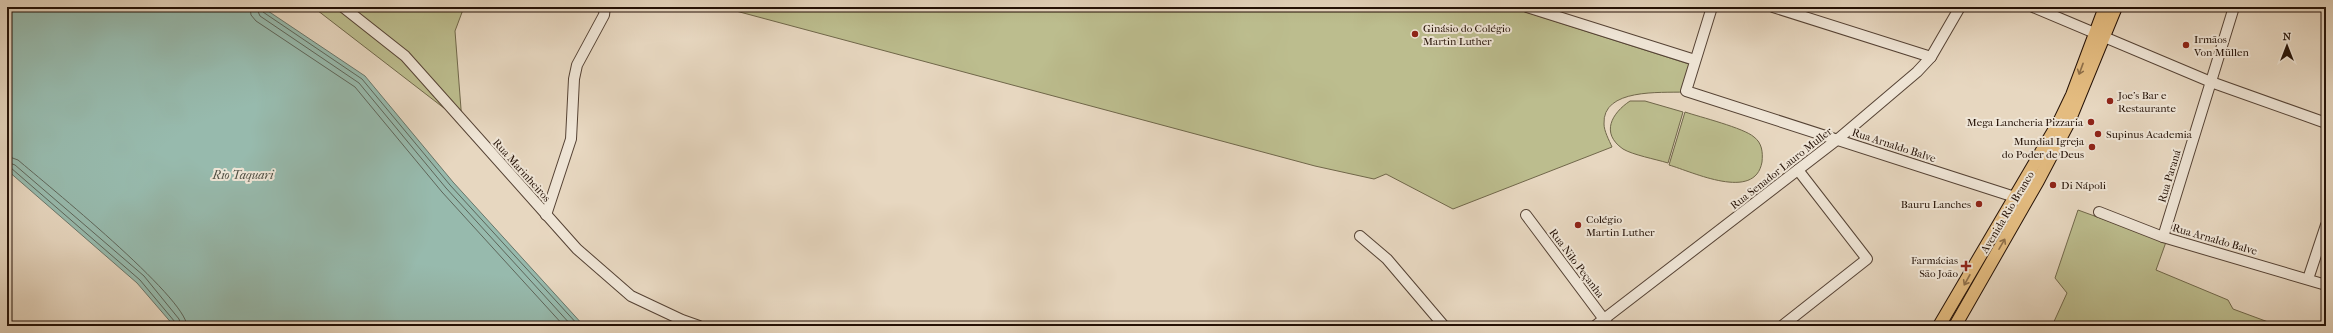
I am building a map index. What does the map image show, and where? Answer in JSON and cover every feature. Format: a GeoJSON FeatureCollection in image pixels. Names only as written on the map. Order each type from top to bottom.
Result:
{"type":"FeatureCollection","features":[{"type":"Feature","properties":{"kind":"main road","name":"Avenida Rio Branco"},"geometry":{"type":"LineString","coordinates":[[1939,326],[2021,200],[2068,124],[2100,35],[2105,7]]}},
{"type":"Feature","properties":{"kind":"main road","name":"Avenida Rio Branco"},"geometry":{"type":"LineString","coordinates":[[2100,35],[2116,7]]}},
{"type":"Feature","properties":{"kind":"main road","name":"Avenida Rio Branco"},"geometry":{"type":"LineString","coordinates":[[1955,326],[2021,200]]}},
{"type":"Feature","properties":{"kind":"street","name":"Rua Marinheiros"},"geometry":{"type":"LineString","coordinates":[[343,7],[405,56],[577,249],[631,296],[682,320],[699,326]]}},
{"type":"Feature","properties":{"kind":"street"},"geometry":{"type":"LineString","coordinates":[[546,215],[571,139],[574,79],[577,65],[604,15],[605,7]]}},
{"type":"Feature","properties":{"kind":"street"},"geometry":{"type":"LineString","coordinates":[[1527,7],[1695,60],[1712,7]]}},
{"type":"Feature","properties":{"kind":"street"},"geometry":{"type":"LineString","coordinates":[[1773,7],[1931,57]]}},
{"type":"Feature","properties":{"kind":"street","name":"Rua Senador Lauro Muller"},"geometry":{"type":"LineString","coordinates":[[1595,326],[1606,323],[1798,170],[1838,140],[1917,72],[1931,57],[1960,7]]}},
{"type":"Feature","properties":{"kind":"street"},"geometry":{"type":"LineString","coordinates":[[2033,7],[2211,82],[2326,123]]}},
{"type":"Feature","properties":{"kind":"street","name":"Rua Paraná"},"geometry":{"type":"LineString","coordinates":[[2163,236],[2234,7]]}},
{"type":"Feature","properties":{"kind":"street","name":"Rua Arnaldo Balve"},"geometry":{"type":"LineString","coordinates":[[1695,60],[1686,91],[2021,200]]}},
{"type":"Feature","properties":{"kind":"street"},"geometry":{"type":"LineString","coordinates":[[1782,326],[1867,259],[1798,170]]}},
{"type":"Feature","properties":{"kind":"street","name":"Rua Arnaldo Balve"},"geometry":{"type":"LineString","coordinates":[[2099,212],[2163,236],[2326,285]]}},
{"type":"Feature","properties":{"kind":"street","name":"Rua Nilo Peçanha"},"geometry":{"type":"LineString","coordinates":[[1526,215],[1606,323]]}},
{"type":"Feature","properties":{"kind":"street"},"geometry":{"type":"LineString","coordinates":[[2308,279],[2326,225]]}},
{"type":"Feature","properties":{"kind":"street"},"geometry":{"type":"LineString","coordinates":[[1360,236],[1387,259],[1433,311],[1444,326]]}},
{"type":"Feature","properties":{"kind":"green space"},"geometry":{"type":"Polygon","coordinates":[[[313,7],[464,7],[455,31],[462,122],[313,7]]]}},
{"type":"Feature","properties":{"kind":"green space"},"geometry":{"type":"Polygon","coordinates":[[[721,7],[1510,7],[1692,65],[1684,92],[1662,92],[1635,95],[1622,98],[1612,104],[1606,112],[1604,127],[1612,147],[1453,209],[1386,174],[1374,179],[1315,166],[721,7]]]}},
{"type":"Feature","properties":{"kind":"green space"},"geometry":{"type":"Polygon","coordinates":[[[1630,101],[1645,101],[1683,112],[1668,163],[1627,151],[1616,143],[1610,130],[1611,124],[1618,111],[1630,101]]]}},
{"type":"Feature","properties":{"kind":"green space"},"geometry":{"type":"Polygon","coordinates":[[[1685,112],[1732,126],[1757,139],[1761,148],[1762,162],[1757,174],[1748,180],[1736,182],[1722,181],[1707,178],[1669,165],[1685,112]]]}},
{"type":"Feature","properties":{"kind":"green space"},"geometry":{"type":"Polygon","coordinates":[[[2078,210],[2166,242],[2156,270],[2228,300],[2233,309],[2279,326],[2052,326],[2067,293],[2055,278],[2078,210]]]}},
{"type":"Feature","properties":{"kind":"water","name":"Rio Taquari"},"geometry":{"type":"Polygon","coordinates":[[[7,7],[262,7],[365,76],[453,182],[584,326],[174,326],[137,283],[7,170],[7,7]]]}},
{"type":"Feature","properties":{"kind":"place","name":"Ginásio do Colégio Martin Luther"},"geometry":{"type":"Point","coordinates":[1415,34]}},
{"type":"Feature","properties":{"kind":"place","name":"Irmãos Von Müllen"},"geometry":{"type":"Point","coordinates":[2186,45]}},
{"type":"Feature","properties":{"kind":"place","name":"Joe's Bar e Restaurante"},"geometry":{"type":"Point","coordinates":[2110,101]}},
{"type":"Feature","properties":{"kind":"place","name":"Mega Lancheria Pizzaria"},"geometry":{"type":"Point","coordinates":[2091,122]}},
{"type":"Feature","properties":{"kind":"place","name":"Supinus Academia"},"geometry":{"type":"Point","coordinates":[2098,134]}},
{"type":"Feature","properties":{"kind":"place","name":"Mundial Igreja do Poder de Deus"},"geometry":{"type":"Point","coordinates":[2092,147]}},
{"type":"Feature","properties":{"kind":"place","name":"Di Nápoli"},"geometry":{"type":"Point","coordinates":[2053,185]}},
{"type":"Feature","properties":{"kind":"place","name":"Bauru Lanches"},"geometry":{"type":"Point","coordinates":[1979,204]}},
{"type":"Feature","properties":{"kind":"place","name":"Colégio Martin Luther"},"geometry":{"type":"Point","coordinates":[1578,225]}},
{"type":"Feature","properties":{"kind":"place","name":"Farmácias São João"},"geometry":{"type":"Point","coordinates":[1966,266]}}]}
